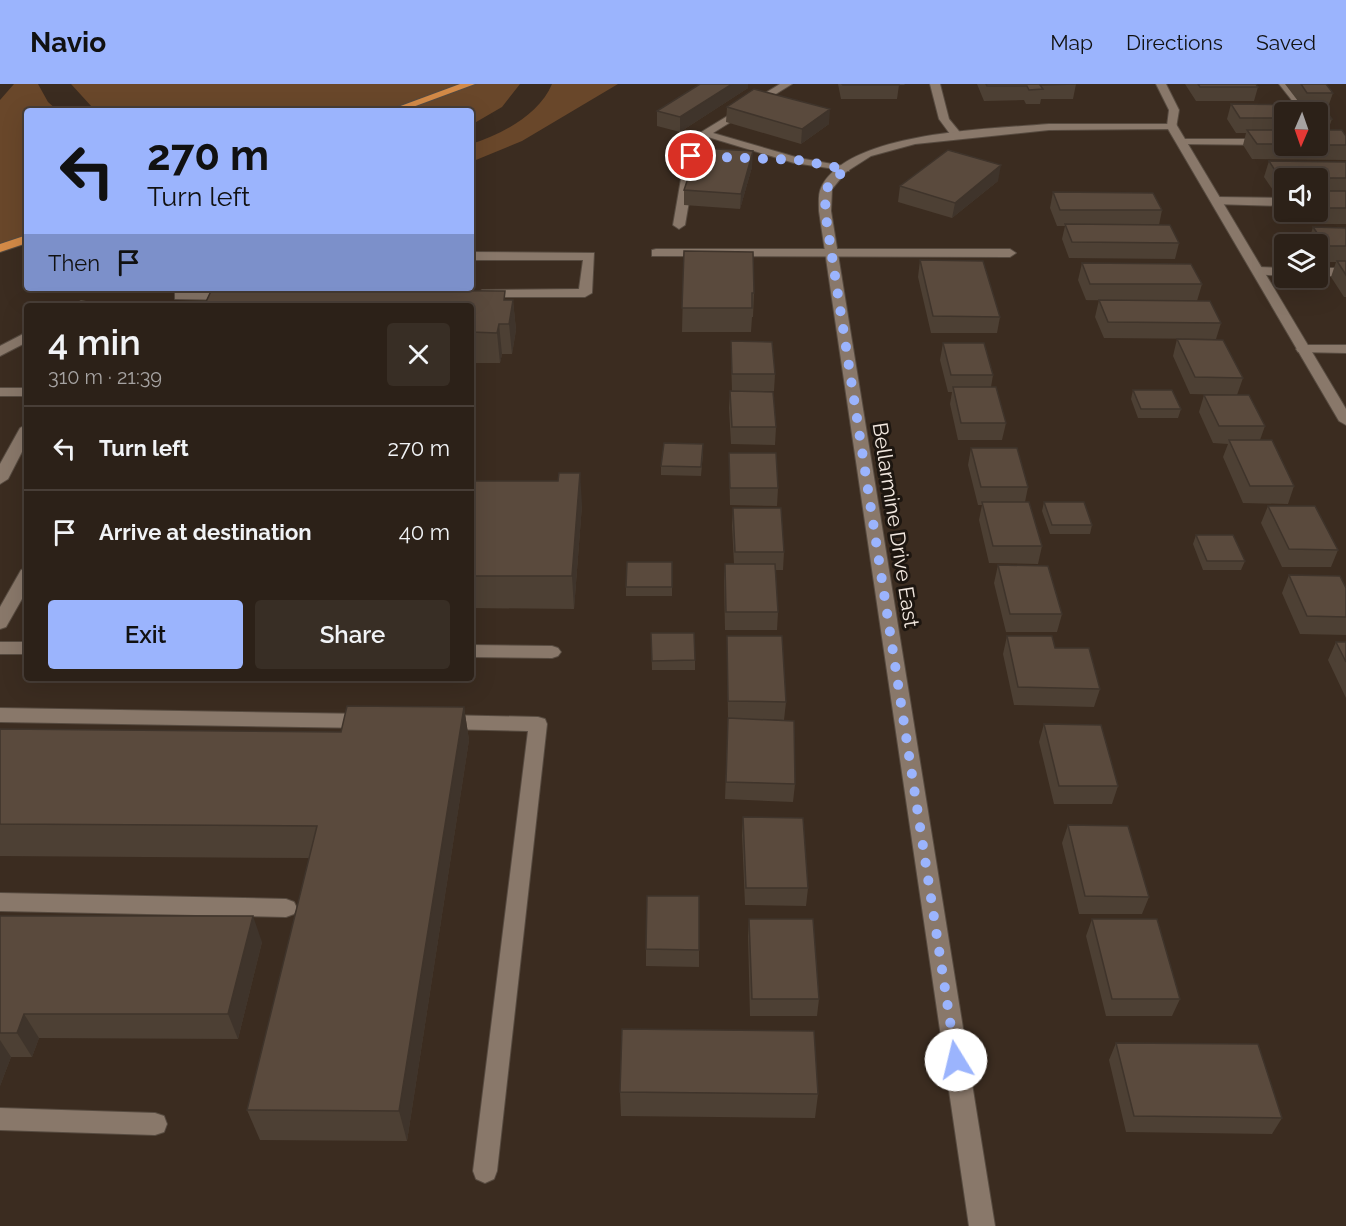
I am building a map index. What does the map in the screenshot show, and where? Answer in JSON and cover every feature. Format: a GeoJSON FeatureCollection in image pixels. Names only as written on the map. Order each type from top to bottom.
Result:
{"type":"FeatureCollection","features":[{"type":"Feature","properties":{"kind":"highway"},"geometry":{"type":"LineString","coordinates":[[401,108],[470,84]]}},
{"type":"Feature","properties":{"kind":"highway"},"geometry":{"type":"LineString","coordinates":[[0,248],[24,240]]}},
{"type":"Feature","properties":{"kind":"street"},"geometry":{"type":"LineString","coordinates":[[787,84],[704,134],[798,160],[845,169]]}},
{"type":"Feature","properties":{"kind":"street"},"geometry":{"type":"LineString","coordinates":[[935,84],[944,119],[957,136]]}},
{"type":"Feature","properties":{"kind":"street"},"geometry":{"type":"LineString","coordinates":[[1161,84],[1174,110],[1172,126],[1346,421]]}},
{"type":"Feature","properties":{"kind":"street"},"geometry":{"type":"LineString","coordinates":[[1284,84],[1298,101]]}},
{"type":"Feature","properties":{"kind":"street","name":"Bellarmine Drive East"},"geometry":{"type":"LineString","coordinates":[[982,1226],[825,211],[826,189],[845,169],[867,154],[914,141],[1049,127],[1172,126]]}},
{"type":"Feature","properties":{"kind":"street"},"geometry":{"type":"LineString","coordinates":[[1182,142],[1274,142]]}},
{"type":"Feature","properties":{"kind":"street"},"geometry":{"type":"LineString","coordinates":[[679,225],[691,156],[798,160]]}},
{"type":"Feature","properties":{"kind":"street"},"geometry":{"type":"LineString","coordinates":[[1217,201],[1274,202]]}},
{"type":"Feature","properties":{"kind":"street"},"geometry":{"type":"LineString","coordinates":[[656,253],[1010,253]]}},
{"type":"Feature","properties":{"kind":"street"},"geometry":{"type":"LineString","coordinates":[[466,294],[585,293],[590,256],[474,256]]}},
{"type":"Feature","properties":{"kind":"street"},"geometry":{"type":"LineString","coordinates":[[1258,272],[1274,272]]}},
{"type":"Feature","properties":{"kind":"street"},"geometry":{"type":"LineString","coordinates":[[1328,272],[1346,272]]}},
{"type":"Feature","properties":{"kind":"street"},"geometry":{"type":"LineString","coordinates":[[180,297],[252,296]]}},
{"type":"Feature","properties":{"kind":"street"},"geometry":{"type":"LineString","coordinates":[[0,352],[24,338]]}},
{"type":"Feature","properties":{"kind":"street"},"geometry":{"type":"LineString","coordinates":[[1304,349],[1346,349]]}},
{"type":"Feature","properties":{"kind":"street"},"geometry":{"type":"LineString","coordinates":[[0,392],[24,392]]}},
{"type":"Feature","properties":{"kind":"street"},"geometry":{"type":"LineString","coordinates":[[0,479],[24,437]]}},
{"type":"Feature","properties":{"kind":"street"},"geometry":{"type":"LineString","coordinates":[[0,623],[24,579]]}},
{"type":"Feature","properties":{"kind":"street"},"geometry":{"type":"LineString","coordinates":[[0,648],[24,648]]}},
{"type":"Feature","properties":{"kind":"street"},"geometry":{"type":"LineString","coordinates":[[474,651],[552,652]]}},
{"type":"Feature","properties":{"kind":"street"},"geometry":{"type":"LineString","coordinates":[[0,715],[383,721]]}},
{"type":"Feature","properties":{"kind":"street"},"geometry":{"type":"LineString","coordinates":[[418,722],[538,724],[485,1171]]}},
{"type":"Feature","properties":{"kind":"street"},"geometry":{"type":"LineString","coordinates":[[0,902],[286,908]]}},
{"type":"Feature","properties":{"kind":"street"},"geometry":{"type":"LineString","coordinates":[[0,1119],[154,1124]]}},
{"type":"Feature","properties":{"kind":"shaded area"},"geometry":{"type":"Polygon","coordinates":[[[14,84],[38,84],[48,102],[55,108],[24,108],[24,241],[0,246],[0,100],[14,84]]]}},
{"type":"Feature","properties":{"kind":"shaded area"},"geometry":{"type":"Polygon","coordinates":[[[71,84],[520,84],[502,107],[474,123],[474,108],[92,107],[71,84]]]}},
{"type":"Feature","properties":{"kind":"shaded area"},"geometry":{"type":"Polygon","coordinates":[[[552,84],[618,84],[522,141],[474,161],[474,143],[495,135],[518,122],[529,114],[546,95],[552,84]]]}},
{"type":"Feature","properties":{"kind":"building"},"geometry":{"type":"Polygon","coordinates":[[[700,84],[732,84],[680,117],[657,111],[700,84]]]}},
{"type":"Feature","properties":{"kind":"building"},"geometry":{"type":"Polygon","coordinates":[[[899,84],[899,85],[843,85],[899,84]]]}},
{"type":"Feature","properties":{"kind":"building"},"geometry":{"type":"Polygon","coordinates":[[[986,84],[1076,84],[1040,85],[1043,89],[1029,90],[1027,86],[987,86],[986,84]]]}},
{"type":"Feature","properties":{"kind":"building"},"geometry":{"type":"Polygon","coordinates":[[[1198,84],[1256,84],[1258,87],[1200,87],[1198,84]]]}},
{"type":"Feature","properties":{"kind":"building"},"geometry":{"type":"Polygon","coordinates":[[[1301,84],[1326,84],[1333,93],[1307,93],[1301,84]]]}},
{"type":"Feature","properties":{"kind":"building"},"geometry":{"type":"Polygon","coordinates":[[[754,89],[830,109],[802,129],[727,107],[754,89]]]}},
{"type":"Feature","properties":{"kind":"building"},"geometry":{"type":"Polygon","coordinates":[[[1231,104],[1274,104],[1274,118],[1240,118],[1231,104]]]}},
{"type":"Feature","properties":{"kind":"building"},"geometry":{"type":"Polygon","coordinates":[[[1247,130],[1274,130],[1274,144],[1257,144],[1247,130]]]}},
{"type":"Feature","properties":{"kind":"building"},"geometry":{"type":"Polygon","coordinates":[[[1328,130],[1342,130],[1346,136],[1346,145],[1328,145],[1328,130]]]}},
{"type":"Feature","properties":{"kind":"building"},"geometry":{"type":"Polygon","coordinates":[[[698,148],[753,151],[741,194],[684,190],[698,148]]]}},
{"type":"Feature","properties":{"kind":"building"},"geometry":{"type":"Polygon","coordinates":[[[948,150],[1001,165],[955,203],[900,186],[948,150]]]}},
{"type":"Feature","properties":{"kind":"building"},"geometry":{"type":"Polygon","coordinates":[[[1269,161],[1346,162],[1346,178],[1328,178],[1328,168],[1274,169],[1269,161]]]}},
{"type":"Feature","properties":{"kind":"building"},"geometry":{"type":"Polygon","coordinates":[[[1328,191],[1346,191],[1346,208],[1328,208],[1328,191]]]}},
{"type":"Feature","properties":{"kind":"building"},"geometry":{"type":"Polygon","coordinates":[[[1053,192],[1153,193],[1162,210],[1060,210],[1053,192]]]}},
{"type":"Feature","properties":{"kind":"building"},"geometry":{"type":"Polygon","coordinates":[[[1065,224],[1170,225],[1179,243],[1072,242],[1065,224]]]}},
{"type":"Feature","properties":{"kind":"building"},"geometry":{"type":"Polygon","coordinates":[[[1313,227],[1346,228],[1346,246],[1328,246],[1328,234],[1318,234],[1313,227]]]}},
{"type":"Feature","properties":{"kind":"building"},"geometry":{"type":"Polygon","coordinates":[[[684,251],[753,252],[752,308],[682,308],[684,251]]]}},
{"type":"Feature","properties":{"kind":"building"},"geometry":{"type":"Polygon","coordinates":[[[920,260],[983,261],[1000,317],[933,316],[920,260]]]}},
{"type":"Feature","properties":{"kind":"building"},"geometry":{"type":"Polygon","coordinates":[[[1337,261],[1346,261],[1346,275],[1337,261]]]}},
{"type":"Feature","properties":{"kind":"building"},"geometry":{"type":"Polygon","coordinates":[[[1082,263],[1191,264],[1202,284],[1090,284],[1082,263]]]}},
{"type":"Feature","properties":{"kind":"building"},"geometry":{"type":"Polygon","coordinates":[[[211,291],[505,291],[504,300],[513,300],[509,324],[499,324],[497,333],[474,332],[474,303],[205,303],[211,291]]]}},
{"type":"Feature","properties":{"kind":"building"},"geometry":{"type":"Polygon","coordinates":[[[1099,300],[1210,301],[1221,323],[1108,322],[1099,300]]]}},
{"type":"Feature","properties":{"kind":"building"},"geometry":{"type":"Polygon","coordinates":[[[1177,339],[1223,340],[1243,378],[1195,377],[1177,339]]]}},
{"type":"Feature","properties":{"kind":"building"},"geometry":{"type":"Polygon","coordinates":[[[731,341],[772,342],[775,374],[732,374],[731,341]]]}},
{"type":"Feature","properties":{"kind":"building"},"geometry":{"type":"Polygon","coordinates":[[[943,343],[984,343],[993,375],[951,375],[943,343]]]}},
{"type":"Feature","properties":{"kind":"building"},"geometry":{"type":"Polygon","coordinates":[[[953,387],[996,387],[1006,423],[961,423],[953,387]]]}},
{"type":"Feature","properties":{"kind":"building"},"geometry":{"type":"Polygon","coordinates":[[[1133,390],[1172,390],[1181,409],[1141,409],[1133,390]]]}},
{"type":"Feature","properties":{"kind":"building"},"geometry":{"type":"Polygon","coordinates":[[[730,391],[773,392],[776,427],[732,427],[730,391]]]}},
{"type":"Feature","properties":{"kind":"building"},"geometry":{"type":"Polygon","coordinates":[[[1204,395],[1249,395],[1265,426],[1219,426],[1204,395]]]}},
{"type":"Feature","properties":{"kind":"building"},"geometry":{"type":"Polygon","coordinates":[[[1229,440],[1272,440],[1294,486],[1250,486],[1229,440]]]}},
{"type":"Feature","properties":{"kind":"building"},"geometry":{"type":"Polygon","coordinates":[[[664,443],[703,444],[701,467],[661,466],[664,443]]]}},
{"type":"Feature","properties":{"kind":"building"},"geometry":{"type":"Polygon","coordinates":[[[971,448],[1017,448],[1028,487],[981,487],[971,448]]]}},
{"type":"Feature","properties":{"kind":"building"},"geometry":{"type":"Polygon","coordinates":[[[729,453],[776,453],[778,488],[730,488],[729,453]]]}},
{"type":"Feature","properties":{"kind":"building"},"geometry":{"type":"Polygon","coordinates":[[[559,473],[580,473],[572,576],[474,576],[474,481],[558,481],[559,473]]]}},
{"type":"Feature","properties":{"kind":"building"},"geometry":{"type":"Polygon","coordinates":[[[982,502],[1029,502],[1042,546],[993,546],[982,502]]]}},
{"type":"Feature","properties":{"kind":"building"},"geometry":{"type":"Polygon","coordinates":[[[1044,502],[1084,502],[1092,525],[1052,525],[1044,502]]]}},
{"type":"Feature","properties":{"kind":"building"},"geometry":{"type":"Polygon","coordinates":[[[1268,506],[1315,506],[1338,550],[1289,549],[1268,506]]]}},
{"type":"Feature","properties":{"kind":"building"},"geometry":{"type":"Polygon","coordinates":[[[733,508],[781,508],[784,552],[735,552],[733,508]]]}},
{"type":"Feature","properties":{"kind":"building"},"geometry":{"type":"Polygon","coordinates":[[[1196,535],[1233,535],[1245,561],[1207,561],[1196,535]]]}},
{"type":"Feature","properties":{"kind":"building"},"geometry":{"type":"Polygon","coordinates":[[[627,562],[672,562],[672,587],[626,587],[627,562]]]}},
{"type":"Feature","properties":{"kind":"building"},"geometry":{"type":"Polygon","coordinates":[[[725,564],[775,564],[778,612],[726,612],[725,564]]]}},
{"type":"Feature","properties":{"kind":"building"},"geometry":{"type":"Polygon","coordinates":[[[998,565],[1048,566],[1062,614],[1010,614],[998,565]]]}},
{"type":"Feature","properties":{"kind":"building"},"geometry":{"type":"Polygon","coordinates":[[[1289,575],[1340,576],[1346,588],[1346,617],[1307,616],[1289,575]]]}},
{"type":"Feature","properties":{"kind":"building"},"geometry":{"type":"Polygon","coordinates":[[[651,633],[694,633],[695,660],[652,661],[651,633]]]}},
{"type":"Feature","properties":{"kind":"building"},"geometry":{"type":"Polygon","coordinates":[[[727,636],[782,636],[786,702],[728,701],[727,636]]]}},
{"type":"Feature","properties":{"kind":"building"},"geometry":{"type":"Polygon","coordinates":[[[1007,636],[1052,636],[1055,648],[1089,648],[1100,689],[1018,687],[1007,636]]]}},
{"type":"Feature","properties":{"kind":"building"},"geometry":{"type":"Polygon","coordinates":[[[1336,642],[1346,642],[1346,662],[1336,642]]]}},
{"type":"Feature","properties":{"kind":"building"},"geometry":{"type":"Polygon","coordinates":[[[347,706],[464,707],[399,1111],[247,1110],[317,826],[0,824],[0,729],[341,732],[347,706]]]}},
{"type":"Feature","properties":{"kind":"building"},"geometry":{"type":"Polygon","coordinates":[[[728,718],[794,721],[795,784],[726,782],[728,718]]]}},
{"type":"Feature","properties":{"kind":"building"},"geometry":{"type":"Polygon","coordinates":[[[1044,724],[1101,725],[1118,786],[1059,786],[1044,724]]]}},
{"type":"Feature","properties":{"kind":"building"},"geometry":{"type":"Polygon","coordinates":[[[743,817],[803,818],[808,888],[746,888],[743,817]]]}},
{"type":"Feature","properties":{"kind":"building"},"geometry":{"type":"Polygon","coordinates":[[[1068,825],[1128,826],[1149,897],[1085,896],[1068,825]]]}},
{"type":"Feature","properties":{"kind":"building"},"geometry":{"type":"Polygon","coordinates":[[[647,896],[699,896],[699,950],[646,949],[647,896]]]}},
{"type":"Feature","properties":{"kind":"building"},"geometry":{"type":"Polygon","coordinates":[[[0,916],[253,916],[228,1014],[24,1014],[17,1033],[0,1033],[0,916]]]}},
{"type":"Feature","properties":{"kind":"building"},"geometry":{"type":"Polygon","coordinates":[[[749,919],[813,919],[819,999],[752,999],[749,919]]]}},
{"type":"Feature","properties":{"kind":"building"},"geometry":{"type":"Polygon","coordinates":[[[1092,919],[1157,919],[1180,999],[1112,999],[1092,919]]]}},
{"type":"Feature","properties":{"kind":"building"},"geometry":{"type":"Polygon","coordinates":[[[622,1029],[814,1031],[818,1094],[620,1092],[622,1029]]]}},
{"type":"Feature","properties":{"kind":"building"},"geometry":{"type":"Polygon","coordinates":[[[1116,1043],[1258,1044],[1282,1118],[1134,1116],[1116,1043]]]}},
{"type":"Feature","properties":{"kind":"route"},"geometry":{"type":"LineString","coordinates":[[691,156],[798,160],[845,169],[826,189],[825,211],[956,1060]]}}]}
